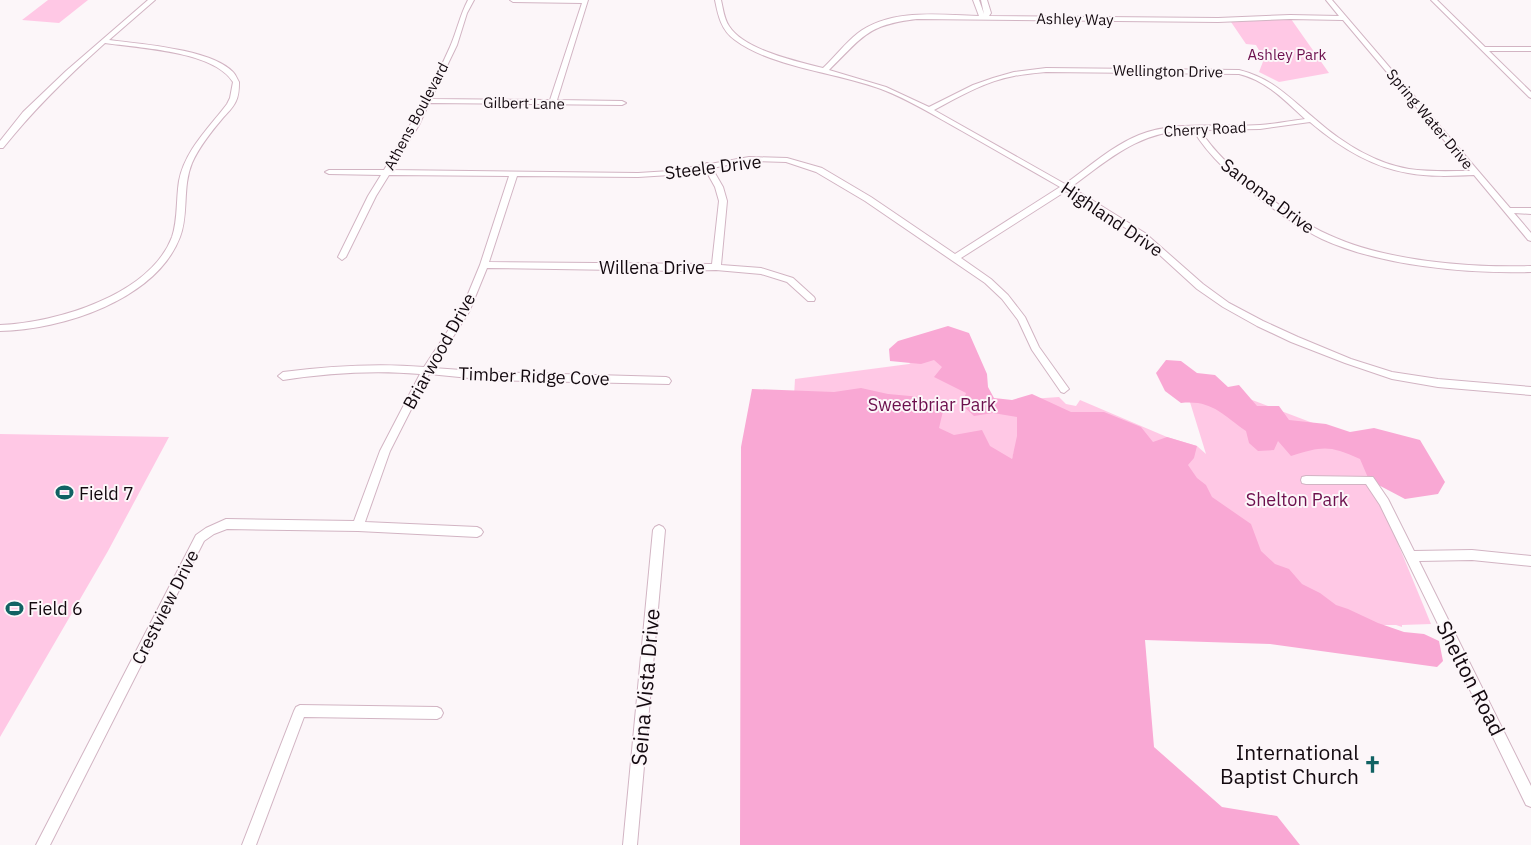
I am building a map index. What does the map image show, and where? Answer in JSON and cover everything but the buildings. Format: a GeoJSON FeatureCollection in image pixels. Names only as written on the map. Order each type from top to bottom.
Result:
{"type":"FeatureCollection","features":[{"type":"Feature","properties":{"kind":"street"},"geometry":{"type":"LineString","coordinates":[[0,146],[38,102],[68,72],[152,0]]}},
{"type":"Feature","properties":{"kind":"street","name":"Athens Boulevard"},"geometry":{"type":"LineString","coordinates":[[342,257],[372,196],[416,125],[454,45],[464,13],[471,0]]}},
{"type":"Feature","properties":{"kind":"street"},"geometry":{"type":"LineString","coordinates":[[512,0],[586,1],[553,103]]}},
{"type":"Feature","properties":{"kind":"street","name":"Highland Drive"},"geometry":{"type":"LineString","coordinates":[[718,0],[726,28],[736,38],[758,50],[883,88],[928,110],[1066,187],[1134,229],[1162,250],[1208,293],[1250,319],[1351,362],[1398,376],[1457,386],[1531,391]]}},
{"type":"Feature","properties":{"kind":"street"},"geometry":{"type":"LineString","coordinates":[[976,0],[980,13],[985,18],[988,13],[984,0]]}},
{"type":"Feature","properties":{"kind":"street","name":"Spring Water Drive"},"geometry":{"type":"LineString","coordinates":[[1329,0],[1531,238]]}},
{"type":"Feature","properties":{"kind":"street"},"geometry":{"type":"LineString","coordinates":[[1434,0],[1531,96]]}},
{"type":"Feature","properties":{"kind":"street","name":"Ashley Way"},"geometry":{"type":"LineString","coordinates":[[825,70],[860,34],[878,25],[917,17],[1218,20],[1290,17],[1344,18]]}},
{"type":"Feature","properties":{"kind":"street"},"geometry":{"type":"LineString","coordinates":[[0,328],[35,326],[87,312],[128,291],[149,275],[167,255],[176,237],[182,190],[188,165],[200,142],[233,100],[236,82],[229,71],[210,60],[191,55],[103,41]]}},
{"type":"Feature","properties":{"kind":"street"},"geometry":{"type":"LineString","coordinates":[[1484,49],[1531,49]]}},
{"type":"Feature","properties":{"kind":"street","name":"Wellington Drive"},"geometry":{"type":"LineString","coordinates":[[928,110],[988,81],[1014,74],[1038,71],[1230,71],[1251,74],[1267,81],[1310,120],[1351,149],[1378,162],[1400,170],[1427,173],[1475,173]]}},
{"type":"Feature","properties":{"kind":"street","name":"Gilbert Lane"},"geometry":{"type":"LineString","coordinates":[[426,102],[622,103]]}},
{"type":"Feature","properties":{"kind":"street","name":"Cherry Road"},"geometry":{"type":"LineString","coordinates":[[955,258],[1066,187],[1119,148],[1141,137],[1169,130],[1260,127],[1310,120]]}},
{"type":"Feature","properties":{"kind":"street","name":"Sanoma Drive"},"geometry":{"type":"LineString","coordinates":[[1195,128],[1204,143],[1235,175],[1303,225],[1326,238],[1352,248],[1424,264],[1489,269],[1531,269]]}},
{"type":"Feature","properties":{"kind":"street","name":"Steele Drive"},"geometry":{"type":"LineString","coordinates":[[329,172],[638,175],[670,173],[707,166],[765,159],[787,160],[819,170],[868,199],[988,281],[1005,297],[1022,318],[1035,348],[1064,389]]}},
{"type":"Feature","properties":{"kind":"street"},"geometry":{"type":"LineString","coordinates":[[707,166],[719,187],[722,201],[716,267]]}},
{"type":"Feature","properties":{"kind":"street","name":"Briarwood Drive"},"geometry":{"type":"LineString","coordinates":[[358,526],[385,450],[426,371],[465,312],[484,265],[514,174]]}},
{"type":"Feature","properties":{"kind":"street"},"geometry":{"type":"LineString","coordinates":[[1506,210],[1531,211]]}},
{"type":"Feature","properties":{"kind":"street","name":"Willena Drive"},"geometry":{"type":"LineString","coordinates":[[484,265],[716,267],[761,271],[790,280],[811,300]]}},
{"type":"Feature","properties":{"kind":"street","name":"Timber Ridge Cove"},"geometry":{"type":"LineString","coordinates":[[282,376],[320,371],[394,368],[490,376],[666,380]]}},
{"type":"Feature","properties":{"kind":"street","name":"Shelton Road"},"geometry":{"type":"LineString","coordinates":[[1306,480],[1369,480],[1384,502],[1531,800]]}},
{"type":"Feature","properties":{"kind":"street","name":"Crestview Drive"},"geometry":{"type":"LineString","coordinates":[[43,845],[200,538],[226,524],[358,526],[477,532]]}},
{"type":"Feature","properties":{"kind":"street","name":"Seina Vista Drive"},"geometry":{"type":"LineString","coordinates":[[630,845],[659,530]]}},
{"type":"Feature","properties":{"kind":"street"},"geometry":{"type":"LineString","coordinates":[[1410,556],[1472,555],[1531,562]]}},
{"type":"Feature","properties":{"kind":"street"},"geometry":{"type":"LineString","coordinates":[[249,845],[300,712],[437,713]]}},
{"type":"Feature","properties":{"kind":"green space"},"geometry":{"type":"Polygon","coordinates":[[[48,0],[88,0],[59,23],[22,20],[48,0]]]}},
{"type":"Feature","properties":{"kind":"green space","name":"Ashley Park"},"geometry":{"type":"Polygon","coordinates":[[[1291,19],[1329,73],[1279,82],[1259,72],[1264,59],[1256,45],[1246,44],[1231,22],[1291,19]]]}},
{"type":"Feature","properties":{"kind":"green space","name":"Sweetbriar Park"},"geometry":{"type":"Polygon","coordinates":[[[948,326],[969,333],[987,374],[988,387],[994,398],[1012,400],[1032,394],[1071,412],[1104,412],[1141,427],[1153,442],[1167,437],[1197,446],[1194,458],[1188,465],[1197,478],[1206,485],[1212,497],[1251,524],[1261,551],[1275,564],[1289,569],[1302,584],[1320,593],[1336,605],[1378,623],[1404,632],[1424,634],[1439,641],[1443,661],[1437,667],[1270,644],[1145,640],[1154,747],[1222,807],[1277,816],[1300,845],[740,845],[741,447],[752,389],[834,392],[861,388],[888,394],[921,397],[943,411],[939,428],[954,435],[982,430],[990,446],[1012,459],[1017,436],[1017,417],[993,413],[974,416],[962,405],[966,393],[934,377],[942,367],[934,360],[921,364],[890,361],[889,349],[898,341],[948,326]]]}},
{"type":"Feature","properties":{"kind":"green space"},"geometry":{"type":"Polygon","coordinates":[[[951,336],[986,402],[1059,397],[1066,404],[1076,406],[1080,400],[1167,437],[1197,446],[1206,454],[1181,373],[1355,439],[1431,624],[1402,625],[1402,627],[1396,625],[1324,625],[1014,452],[1012,459],[791,448],[795,379],[909,364],[951,336]]]}},
{"type":"Feature","properties":{"kind":"green space"},"geometry":{"type":"Polygon","coordinates":[[[1166,360],[1181,361],[1197,373],[1215,375],[1228,387],[1239,385],[1257,406],[1279,406],[1289,420],[1326,424],[1350,432],[1374,428],[1420,440],[1445,482],[1438,494],[1405,499],[1369,480],[1360,459],[1341,451],[1319,449],[1291,456],[1278,441],[1274,450],[1258,451],[1249,443],[1246,431],[1216,410],[1201,404],[1181,403],[1165,391],[1156,373],[1166,360]]]}},
{"type":"Feature","properties":{"kind":"green space"},"geometry":{"type":"Polygon","coordinates":[[[0,434],[169,437],[108,551],[0,737],[0,434]]]}},
{"type":"Feature","properties":{"kind":"place","name":"Field 7"},"geometry":{"type":"Point","coordinates":[65,493]}},
{"type":"Feature","properties":{"kind":"place","name":"Field 6"},"geometry":{"type":"Point","coordinates":[14,608]}},
{"type":"Feature","properties":{"kind":"place","name":"International Baptist Church"},"geometry":{"type":"Point","coordinates":[1373,764]}},
{"type":"Feature","properties":{"kind":"park label","name":"Shelton Park"},"geometry":{"type":"Point","coordinates":[1297,499]}}]}
